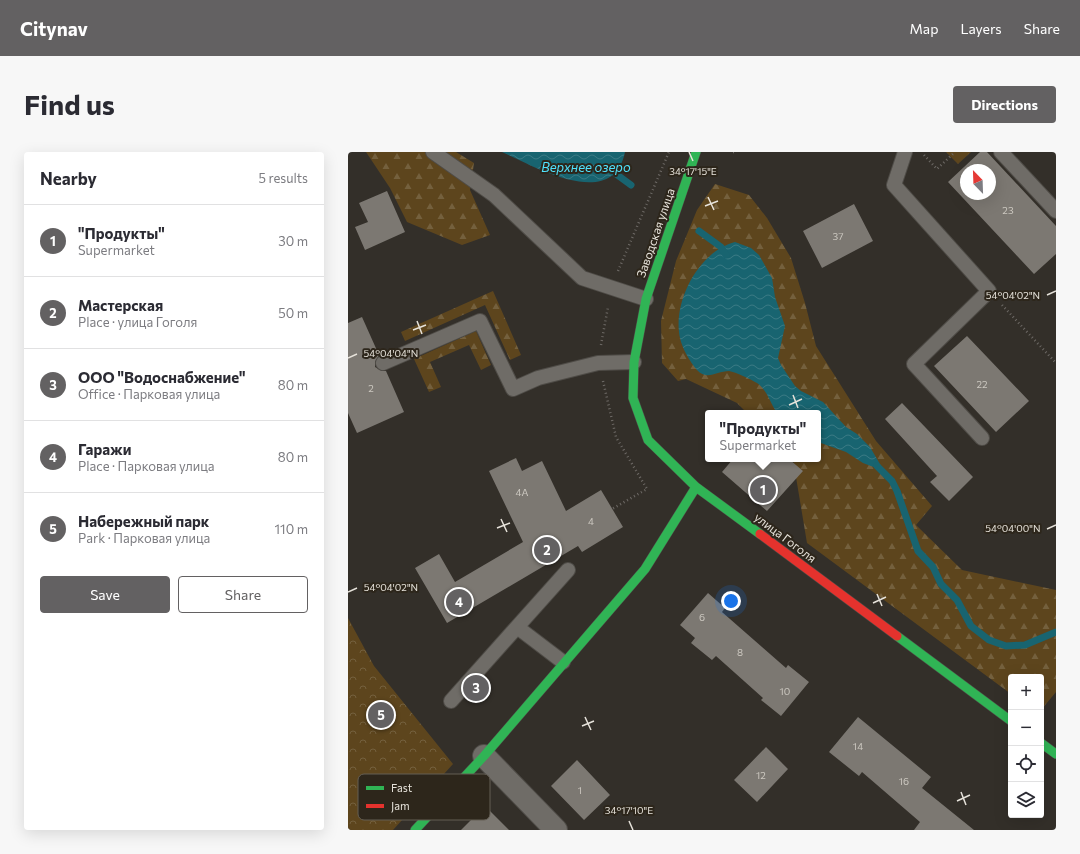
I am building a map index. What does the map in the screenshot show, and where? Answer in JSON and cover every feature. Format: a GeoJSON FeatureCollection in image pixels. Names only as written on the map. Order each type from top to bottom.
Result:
{"type":"FeatureCollection","features":[{"type":"Feature","properties":{"kind":"main road","name":"Заводская улица"},"geometry":{"type":"LineString","coordinates":[[646,299],[696,152]]}},
{"type":"Feature","properties":{"kind":"main road","name":"улица Гоголя"},"geometry":{"type":"LineString","coordinates":[[646,299],[634,362],[633,398],[648,440],[696,487],[1008,719]]}},
{"type":"Feature","properties":{"kind":"main road"},"geometry":{"type":"LineString","coordinates":[[467,774],[645,569],[696,487]]}},
{"type":"Feature","properties":{"kind":"main road"},"geometry":{"type":"LineString","coordinates":[[1044,745],[1056,754]]}},
{"type":"Feature","properties":{"kind":"main road"},"geometry":{"type":"LineString","coordinates":[[415,830],[424,820]]}},
{"type":"Feature","properties":{"kind":"street"},"geometry":{"type":"LineString","coordinates":[[484,756],[556,830]]}},
{"type":"Feature","properties":{"kind":"lane"},"geometry":{"type":"LineString","coordinates":[[433,152],[494,195],[582,278],[646,299]]}},
{"type":"Feature","properties":{"kind":"lane"},"geometry":{"type":"LineString","coordinates":[[905,152],[894,185],[989,291],[914,364],[982,438]]}},
{"type":"Feature","properties":{"kind":"lane"},"geometry":{"type":"LineString","coordinates":[[1000,152],[1056,211]]}},
{"type":"Feature","properties":{"kind":"lane"},"geometry":{"type":"LineString","coordinates":[[383,363],[480,321],[513,389],[538,378],[598,363],[634,362]]}},
{"type":"Feature","properties":{"kind":"lane"},"geometry":{"type":"LineString","coordinates":[[451,701],[568,570]]}},
{"type":"Feature","properties":{"kind":"lane"},"geometry":{"type":"LineString","coordinates":[[517,627],[563,662]]}},
{"type":"Feature","properties":{"kind":"path"},"geometry":{"type":"LineString","coordinates":[[612,288],[669,152]]}},
{"type":"Feature","properties":{"kind":"path"},"geometry":{"type":"LineString","coordinates":[[732,152],[737,152]]}},
{"type":"Feature","properties":{"kind":"path"},"geometry":{"type":"LineString","coordinates":[[920,152],[937,169],[955,152]]}},
{"type":"Feature","properties":{"kind":"path"},"geometry":{"type":"LineString","coordinates":[[989,291],[1056,363]]}},
{"type":"Feature","properties":{"kind":"green space"},"geometry":{"type":"Polygon","coordinates":[[[366,152],[456,152],[474,163],[470,190],[490,235],[462,245],[407,222],[390,188],[366,152]]]}},
{"type":"Feature","properties":{"kind":"green space"},"geometry":{"type":"Polygon","coordinates":[[[946,152],[971,152],[958,164],[946,152]]]}},
{"type":"Feature","properties":{"kind":"green space"},"geometry":{"type":"Polygon","coordinates":[[[715,184],[749,195],[767,218],[791,258],[816,346],[876,441],[932,506],[916,525],[962,570],[1056,590],[1056,692],[1044,706],[1044,674],[1008,674],[1008,692],[807,543],[794,462],[821,462],[821,410],[744,410],[737,403],[686,379],[678,381],[662,363],[661,321],[676,261],[697,210],[715,184]]]}},
{"type":"Feature","properties":{"kind":"green space"},"geometry":{"type":"Polygon","coordinates":[[[493,291],[521,355],[510,360],[485,305],[405,341],[401,332],[493,291]]]}},
{"type":"Feature","properties":{"kind":"green space"},"geometry":{"type":"Polygon","coordinates":[[[476,331],[491,365],[481,370],[469,345],[430,362],[441,387],[429,392],[414,359],[476,331]]]}},
{"type":"Feature","properties":{"kind":"green space"},"geometry":{"type":"Polygon","coordinates":[[[348,618],[374,666],[453,764],[444,774],[358,774],[358,820],[402,820],[393,830],[348,830],[348,618]]]}},
{"type":"Feature","properties":{"kind":"water","name":"Верхнее озеро"},"geometry":{"type":"Polygon","coordinates":[[[502,152],[625,152],[618,170],[605,179],[590,182],[571,180],[552,174],[533,167],[502,152]]]}},
{"type":"Feature","properties":{"kind":"water"},"geometry":{"type":"Polygon","coordinates":[[[735,242],[751,248],[759,255],[772,278],[775,297],[785,326],[778,358],[781,365],[795,386],[801,391],[823,402],[846,427],[857,434],[870,447],[884,471],[863,463],[846,452],[821,443],[821,410],[775,410],[766,393],[757,383],[729,371],[705,375],[697,370],[684,350],[681,342],[679,324],[680,309],[684,294],[691,280],[710,256],[722,247],[735,242]]]}},
{"type":"Feature","properties":{"kind":"building"},"geometry":{"type":"Polygon","coordinates":[[[980,152],[987,152],[1056,226],[1056,254],[1034,274],[965,200],[996,200],[996,164],[967,164],[980,152]]]}},
{"type":"Feature","properties":{"kind":"building"},"geometry":{"type":"Polygon","coordinates":[[[960,171],[960,195],[948,182],[960,171]]]}},
{"type":"Feature","properties":{"kind":"building"},"geometry":{"type":"Polygon","coordinates":[[[387,191],[405,232],[365,250],[355,227],[368,222],[359,203],[387,191]]]}},
{"type":"Feature","properties":{"kind":"building"},"geometry":{"type":"Polygon","coordinates":[[[854,204],[873,241],[822,268],[803,231],[854,204]]]}},
{"type":"Feature","properties":{"kind":"building"},"geometry":{"type":"Polygon","coordinates":[[[362,317],[379,355],[375,362],[375,367],[382,371],[386,371],[404,412],[357,433],[348,413],[348,323],[362,317]]]}},
{"type":"Feature","properties":{"kind":"building"},"geometry":{"type":"Polygon","coordinates":[[[967,336],[1029,401],[996,432],[934,366],[967,336]]]}},
{"type":"Feature","properties":{"kind":"building"},"geometry":{"type":"Polygon","coordinates":[[[902,403],[973,477],[949,501],[930,482],[937,476],[885,419],[902,403]]]}},
{"type":"Feature","properties":{"kind":"building"},"geometry":{"type":"Polygon","coordinates":[[[516,458],[522,471],[542,461],[566,511],[601,490],[623,527],[582,552],[578,546],[447,623],[415,568],[439,554],[455,582],[523,542],[489,471],[516,458]]]}},
{"type":"Feature","properties":{"kind":"building"},"geometry":{"type":"Polygon","coordinates":[[[730,462],[792,462],[803,471],[767,511],[722,472],[730,462]]]}},
{"type":"Feature","properties":{"kind":"building"},"geometry":{"type":"Polygon","coordinates":[[[708,593],[725,608],[722,612],[786,668],[788,665],[809,682],[781,716],[761,700],[763,698],[716,656],[712,660],[691,643],[695,638],[680,625],[708,593]]]}},
{"type":"Feature","properties":{"kind":"building"},"geometry":{"type":"Polygon","coordinates":[[[858,717],[931,777],[922,788],[974,830],[914,830],[920,822],[862,772],[859,776],[829,752],[858,717]]]}},
{"type":"Feature","properties":{"kind":"building"},"geometry":{"type":"Polygon","coordinates":[[[766,747],[788,769],[757,802],[734,780],[766,747]]]}},
{"type":"Feature","properties":{"kind":"building"},"geometry":{"type":"Polygon","coordinates":[[[577,760],[610,795],[584,820],[551,786],[577,760]]]}},
{"type":"Feature","properties":{"kind":"building"},"geometry":{"type":"Polygon","coordinates":[[[490,811],[509,830],[461,830],[471,820],[490,820],[490,811]]]}},
{"type":"Feature","properties":{"kind":"waterway"},"geometry":{"type":"LineString","coordinates":[[616,174],[631,185]]}},
{"type":"Feature","properties":{"kind":"waterway"},"geometry":{"type":"LineString","coordinates":[[699,231],[721,247],[726,255]]}},
{"type":"Feature","properties":{"kind":"waterway"},"geometry":{"type":"LineString","coordinates":[[877,466],[892,481],[897,491],[918,551],[933,567],[941,584],[957,600],[971,626],[989,640],[1006,646],[1025,645],[1056,632]]}},
{"type":"Feature","properties":{"kind":"traffic: fast"},"geometry":{"type":"LineString","coordinates":[[696,152],[646,299],[634,362],[633,398],[648,440],[696,487],[760,534]]}},
{"type":"Feature","properties":{"kind":"traffic: fast"},"geometry":{"type":"LineString","coordinates":[[467,774],[645,569],[696,487]]}},
{"type":"Feature","properties":{"kind":"traffic: fast"},"geometry":{"type":"LineString","coordinates":[[897,636],[1008,719]]}},
{"type":"Feature","properties":{"kind":"traffic: fast"},"geometry":{"type":"LineString","coordinates":[[1044,745],[1056,754]]}},
{"type":"Feature","properties":{"kind":"traffic: fast"},"geometry":{"type":"LineString","coordinates":[[415,830],[424,820]]}},
{"type":"Feature","properties":{"kind":"traffic: jam"},"geometry":{"type":"LineString","coordinates":[[760,534],[897,636]]}},
{"type":"Feature","properties":{"kind":"place","name":"\"Продукты\""},"geometry":{"type":"Point","coordinates":[763,490]}},
{"type":"Feature","properties":{"kind":"place","name":"Мастерская"},"geometry":{"type":"Point","coordinates":[547,550]}},
{"type":"Feature","properties":{"kind":"place","name":"Гаражи"},"geometry":{"type":"Point","coordinates":[459,602]}},
{"type":"Feature","properties":{"kind":"place","name":"ООО \"Водоснабжение\""},"geometry":{"type":"Point","coordinates":[476,688]}},
{"type":"Feature","properties":{"kind":"place","name":"Набережный парк"},"geometry":{"type":"Point","coordinates":[381,715]}}]}
